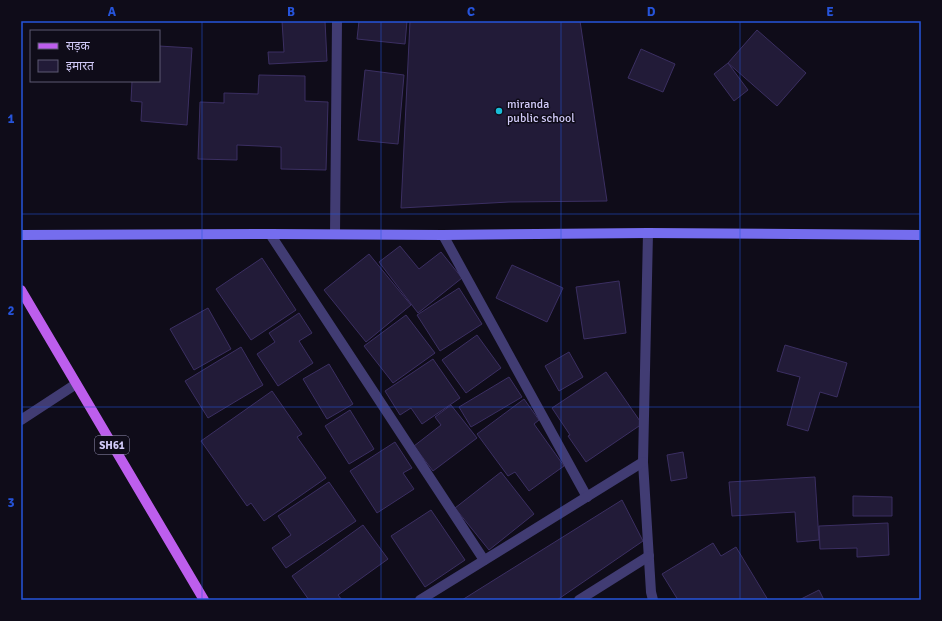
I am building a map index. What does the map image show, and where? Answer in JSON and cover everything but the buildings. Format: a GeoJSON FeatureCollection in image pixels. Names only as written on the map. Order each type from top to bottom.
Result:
{"type":"FeatureCollection","features":[{"type":"Feature","properties":{"kind":"main road","name":"SH61"},"geometry":{"type":"LineString","coordinates":[[21,290],[204,600]]}},
{"type":"Feature","properties":{"kind":"street"},"geometry":{"type":"LineString","coordinates":[[335,234],[337,21]]}},
{"type":"Feature","properties":{"kind":"street"},"geometry":{"type":"LineString","coordinates":[[21,234],[443,235],[648,233],[921,235]]}},
{"type":"Feature","properties":{"kind":"street"},"geometry":{"type":"LineString","coordinates":[[648,233],[643,462],[651,592],[653,600]]}},
{"type":"Feature","properties":{"kind":"street"},"geometry":{"type":"LineString","coordinates":[[270,234],[484,560]]}},
{"type":"Feature","properties":{"kind":"street"},"geometry":{"type":"LineString","coordinates":[[443,235],[587,497]]}},
{"type":"Feature","properties":{"kind":"street"},"geometry":{"type":"LineString","coordinates":[[21,420],[76,384]]}},
{"type":"Feature","properties":{"kind":"street"},"geometry":{"type":"LineString","coordinates":[[420,600],[643,462]]}},
{"type":"Feature","properties":{"kind":"street"},"geometry":{"type":"LineString","coordinates":[[579,600],[649,556]]}},
{"type":"Feature","properties":{"kind":"place","name":"miranda public school"},"geometry":{"type":"Point","coordinates":[499,111]}}]}
